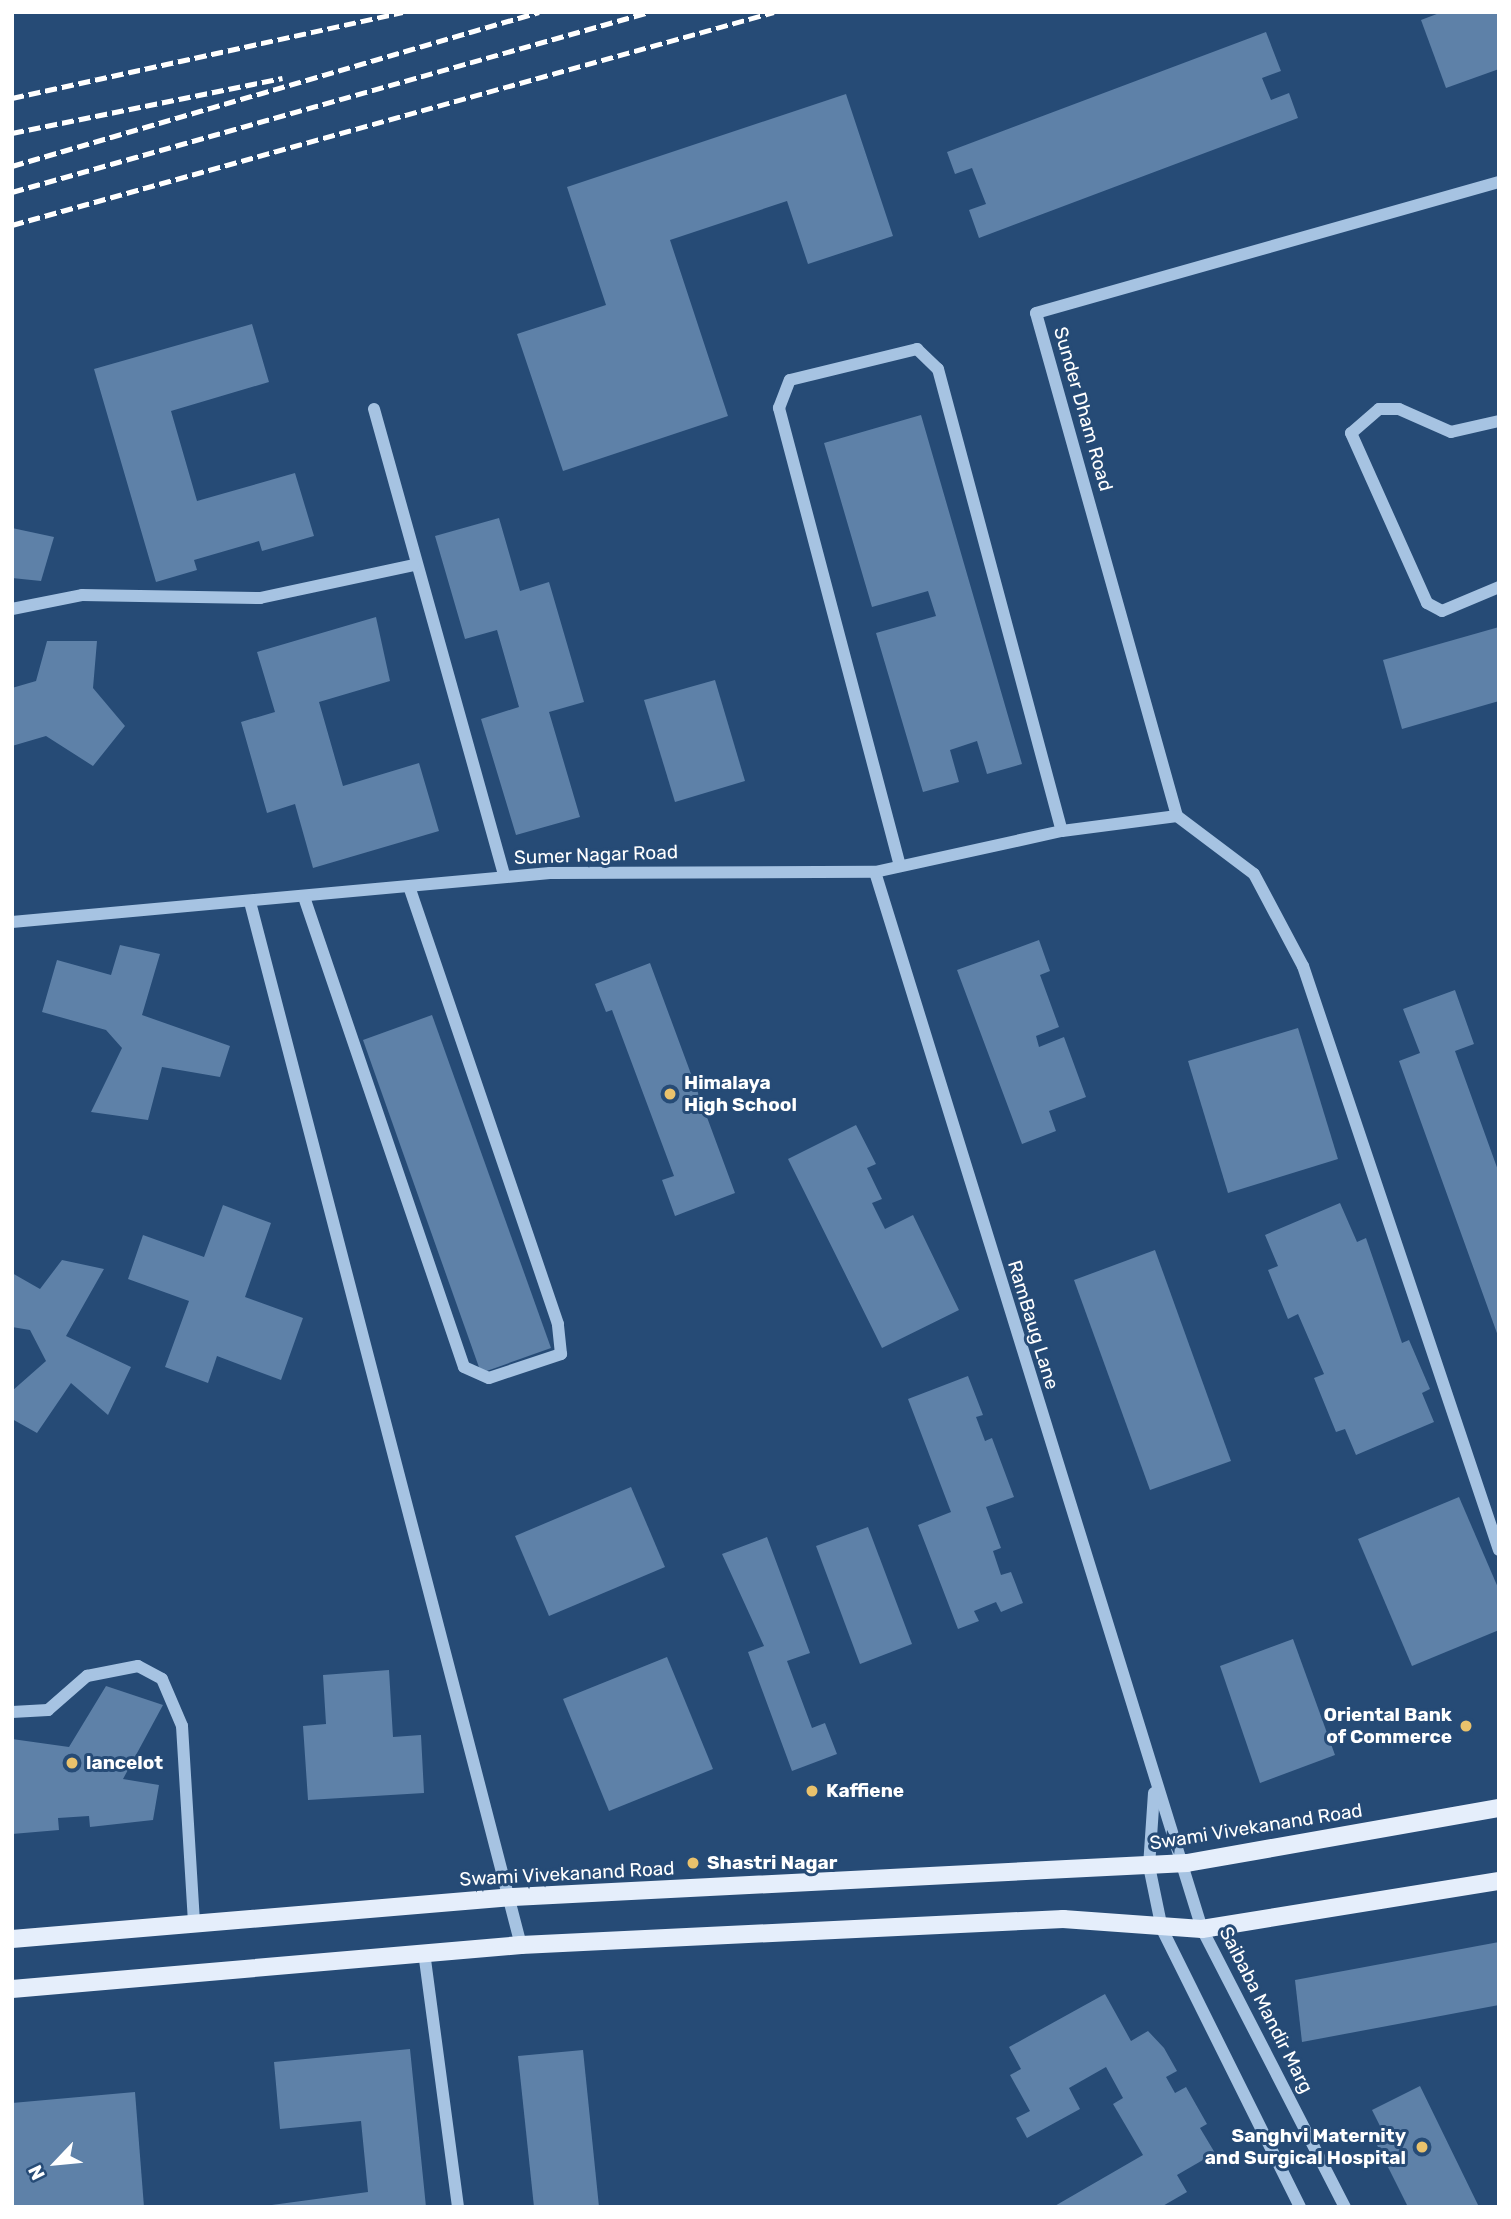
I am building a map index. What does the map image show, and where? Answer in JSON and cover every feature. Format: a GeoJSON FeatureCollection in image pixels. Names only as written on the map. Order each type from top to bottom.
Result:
{"type":"FeatureCollection","features":[{"type":"Feature","properties":{"kind":"main road","name":"Swami Vivekanand Road"},"geometry":{"type":"LineString","coordinates":[[12,1939],[513,1897],[1187,1863],[1499,1808]]}},
{"type":"Feature","properties":{"kind":"main road"},"geometry":{"type":"LineString","coordinates":[[12,1989],[521,1945],[1063,1919],[1162,1929],[1202,1929],[1499,1881]]}},
{"type":"Feature","properties":{"kind":"street","name":"Sunder Dham Road"},"geometry":{"type":"LineString","coordinates":[[1177,816],[1036,313],[1499,182]]}},
{"type":"Feature","properties":{"kind":"street"},"geometry":{"type":"LineString","coordinates":[[900,866],[779,408],[790,380],[917,349],[939,369],[1062,831]]}},
{"type":"Feature","properties":{"kind":"street"},"geometry":{"type":"LineString","coordinates":[[374,409],[414,565],[505,877]]}},
{"type":"Feature","properties":{"kind":"street"},"geometry":{"type":"LineString","coordinates":[[1499,421],[1451,432],[1399,409],[1379,409],[1351,433],[1427,603],[1442,611],[1499,587]]}},
{"type":"Feature","properties":{"kind":"street"},"geometry":{"type":"LineString","coordinates":[[12,609],[82,594],[260,598],[414,565]]}},
{"type":"Feature","properties":{"kind":"street","name":"Sumer Nagar Road"},"geometry":{"type":"LineString","coordinates":[[12,922],[505,877],[875,872],[1062,831],[1177,816]]}},
{"type":"Feature","properties":{"kind":"street"},"geometry":{"type":"LineString","coordinates":[[1177,816],[1254,874],[1303,966],[1499,1550]]}},
{"type":"Feature","properties":{"kind":"street","name":"RamBaug Lane"},"geometry":{"type":"LineString","coordinates":[[875,872],[1154,1789]]}},
{"type":"Feature","properties":{"kind":"street"},"geometry":{"type":"LineString","coordinates":[[304,897],[464,1367],[489,1378],[561,1354],[558,1324],[409,887]]}},
{"type":"Feature","properties":{"kind":"street"},"geometry":{"type":"LineString","coordinates":[[250,902],[513,1897],[521,1945]]}},
{"type":"Feature","properties":{"kind":"street"},"geometry":{"type":"LineString","coordinates":[[12,1712],[48,1710],[87,1676],[138,1666],[162,1679],[182,1726],[194,1923]]}},
{"type":"Feature","properties":{"kind":"street"},"geometry":{"type":"LineString","coordinates":[[1154,1789],[1149,1866],[1162,1929],[1300,2207]]}},
{"type":"Feature","properties":{"kind":"street","name":"Saibaba Mandir Marg"},"geometry":{"type":"LineString","coordinates":[[1154,1789],[1187,1863],[1202,1929],[1345,2207]]}},
{"type":"Feature","properties":{"kind":"street"},"geometry":{"type":"LineString","coordinates":[[424,1952],[458,2207]]}},
{"type":"Feature","properties":{"kind":"building"},"geometry":{"type":"Polygon","coordinates":[[[1442,12],[1499,12],[1499,69],[1446,88],[1421,20],[1442,12]]]}},
{"type":"Feature","properties":{"kind":"building"},"geometry":{"type":"Polygon","coordinates":[[[1266,32],[1281,71],[1262,78],[1271,100],[1289,93],[1298,118],[979,238],[969,210],[986,204],[972,168],[955,174],[947,152],[1266,32]]]}},
{"type":"Feature","properties":{"kind":"building"},"geometry":{"type":"Polygon","coordinates":[[[846,94],[893,236],[808,264],[787,201],[670,240],[728,416],[563,471],[517,334],[606,305],[567,187],[846,94]]]}},
{"type":"Feature","properties":{"kind":"building"},"geometry":{"type":"Polygon","coordinates":[[[252,324],[269,382],[171,411],[197,501],[295,473],[314,536],[262,551],[259,541],[194,560],[197,570],[156,582],[94,369],[252,324]]]}},
{"type":"Feature","properties":{"kind":"building"},"geometry":{"type":"Polygon","coordinates":[[[921,415],[1022,764],[987,774],[977,741],[950,750],[959,782],[923,792],[876,633],[936,616],[928,591],[872,607],[824,443],[921,415]]]}},
{"type":"Feature","properties":{"kind":"building"},"geometry":{"type":"Polygon","coordinates":[[[499,518],[520,591],[549,582],[584,702],[549,712],[580,817],[516,835],[481,719],[519,707],[497,630],[465,639],[435,536],[499,518]]]}},
{"type":"Feature","properties":{"kind":"building"},"geometry":{"type":"Polygon","coordinates":[[[12,528],[54,537],[41,581],[12,578],[12,528]]]}},
{"type":"Feature","properties":{"kind":"building"},"geometry":{"type":"Polygon","coordinates":[[[376,617],[390,681],[319,702],[343,786],[419,763],[439,831],[313,868],[295,804],[267,813],[241,722],[275,712],[257,652],[376,617]]]}},
{"type":"Feature","properties":{"kind":"building"},"geometry":{"type":"Polygon","coordinates":[[[1499,627],[1499,701],[1402,729],[1383,660],[1499,627]]]}},
{"type":"Feature","properties":{"kind":"building"},"geometry":{"type":"Polygon","coordinates":[[[47,641],[97,641],[93,688],[125,726],[93,766],[46,736],[12,746],[12,688],[36,681],[47,641]]]}},
{"type":"Feature","properties":{"kind":"building"},"geometry":{"type":"Polygon","coordinates":[[[715,680],[745,781],[675,802],[644,700],[715,680]]]}},
{"type":"Feature","properties":{"kind":"building"},"geometry":{"type":"Polygon","coordinates":[[[1039,940],[1050,971],[1040,975],[1059,1027],[1036,1036],[1039,1047],[1064,1037],[1086,1097],[1049,1111],[1056,1131],[1022,1144],[957,970],[1039,940]]]}},
{"type":"Feature","properties":{"kind":"building"},"geometry":{"type":"Polygon","coordinates":[[[120,945],[160,954],[142,1015],[230,1046],[220,1077],[162,1067],[148,1120],[91,1112],[122,1048],[106,1030],[42,1012],[57,960],[111,975],[120,945]]]}},
{"type":"Feature","properties":{"kind":"building","name":"Himalaya High School"},"geometry":{"type":"Polygon","coordinates":[[[650,963],[735,1193],[675,1216],[662,1180],[674,1176],[612,1010],[606,1012],[595,984],[650,963]]]}},
{"type":"Feature","properties":{"kind":"building"},"geometry":{"type":"Polygon","coordinates":[[[1455,990],[1474,1044],[1455,1051],[1499,1173],[1498,1336],[1399,1061],[1420,1053],[1403,1009],[1455,990]]]}},
{"type":"Feature","properties":{"kind":"building"},"geometry":{"type":"Polygon","coordinates":[[[432,1015],[551,1348],[481,1373],[363,1040],[432,1015]]]}},
{"type":"Feature","properties":{"kind":"building"},"geometry":{"type":"Polygon","coordinates":[[[1298,1028],[1338,1159],[1228,1193],[1188,1061],[1298,1028]]]}},
{"type":"Feature","properties":{"kind":"building"},"geometry":{"type":"Polygon","coordinates":[[[856,1125],[876,1164],[867,1168],[882,1199],[872,1203],[885,1229],[913,1215],[959,1310],[882,1348],[788,1159],[856,1125]]]}},
{"type":"Feature","properties":{"kind":"building"},"geometry":{"type":"Polygon","coordinates":[[[1340,1203],[1357,1242],[1366,1238],[1402,1343],[1409,1340],[1430,1389],[1422,1393],[1434,1422],[1356,1455],[1345,1429],[1336,1432],[1314,1378],[1324,1374],[1298,1314],[1288,1319],[1268,1270],[1278,1266],[1265,1235],[1340,1203]]]}},
{"type":"Feature","properties":{"kind":"building"},"geometry":{"type":"Polygon","coordinates":[[[223,1205],[271,1223],[245,1297],[303,1318],[281,1380],[217,1356],[208,1383],[165,1367],[189,1301],[128,1279],[143,1235],[204,1257],[223,1205]]]}},
{"type":"Feature","properties":{"kind":"building"},"geometry":{"type":"Polygon","coordinates":[[[1155,1250],[1231,1461],[1150,1490],[1074,1280],[1155,1250]]]}},
{"type":"Feature","properties":{"kind":"building"},"geometry":{"type":"Polygon","coordinates":[[[62,1260],[104,1269],[66,1336],[131,1367],[108,1415],[71,1383],[37,1433],[12,1419],[12,1391],[46,1361],[30,1330],[12,1327],[12,1273],[40,1289],[62,1260]]]}},
{"type":"Feature","properties":{"kind":"building"},"geometry":{"type":"Polygon","coordinates":[[[968,1376],[983,1415],[976,1417],[985,1441],[992,1438],[1014,1497],[986,1507],[1001,1548],[993,1551],[1001,1575],[1011,1572],[1023,1603],[1001,1612],[996,1602],[974,1611],[979,1621],[958,1629],[918,1525],[951,1512],[908,1399],[968,1376]]]}},
{"type":"Feature","properties":{"kind":"building"},"geometry":{"type":"Polygon","coordinates":[[[631,1487],[665,1567],[549,1616],[515,1536],[631,1487]]]}},
{"type":"Feature","properties":{"kind":"building"},"geometry":{"type":"Polygon","coordinates":[[[1459,1497],[1499,1590],[1499,1630],[1412,1666],[1358,1539],[1459,1497]]]}},
{"type":"Feature","properties":{"kind":"building"},"geometry":{"type":"Polygon","coordinates":[[[868,1527],[912,1644],[860,1664],[816,1546],[868,1527]]]}},
{"type":"Feature","properties":{"kind":"building"},"geometry":{"type":"Polygon","coordinates":[[[767,1537],[810,1653],[787,1661],[812,1728],[825,1723],[837,1754],[792,1771],[748,1652],[764,1646],[722,1554],[767,1537]]]}},
{"type":"Feature","properties":{"kind":"building"},"geometry":{"type":"Polygon","coordinates":[[[1293,1639],[1335,1755],[1260,1783],[1220,1666],[1293,1639]]]}},
{"type":"Feature","properties":{"kind":"building"},"geometry":{"type":"Polygon","coordinates":[[[667,1657],[713,1769],[609,1811],[563,1699],[667,1657]]]}},
{"type":"Feature","properties":{"kind":"building"},"geometry":{"type":"Polygon","coordinates":[[[389,1670],[393,1737],[421,1735],[424,1793],[308,1800],[303,1726],[326,1724],[323,1675],[389,1670]]]}},
{"type":"Feature","properties":{"kind":"building","name":"lancelot"},"geometry":{"type":"Polygon","coordinates":[[[106,1686],[163,1705],[123,1779],[159,1785],[153,1820],[90,1827],[89,1816],[58,1818],[59,1830],[12,1834],[12,1739],[69,1747],[106,1686]]]}},
{"type":"Feature","properties":{"kind":"building"},"geometry":{"type":"Polygon","coordinates":[[[1499,1942],[1499,2005],[1302,2042],[1295,1980],[1499,1942]]]}},
{"type":"Feature","properties":{"kind":"building"},"geometry":{"type":"Polygon","coordinates":[[[1105,1994],[1131,2041],[1148,2031],[1164,2048],[1177,2071],[1166,2077],[1175,2093],[1186,2087],[1207,2124],[1200,2128],[1215,2153],[1177,2175],[1187,2192],[1161,2207],[1053,2207],[1143,2155],[1113,2104],[1123,2098],[1106,2067],[1069,2088],[1080,2109],[1027,2138],[1016,2118],[1030,2111],[1010,2075],[1021,2069],[1009,2047],[1105,1994]]]}},
{"type":"Feature","properties":{"kind":"building"},"geometry":{"type":"Polygon","coordinates":[[[410,2049],[426,2207],[257,2207],[368,2192],[361,2121],[280,2129],[274,2062],[410,2049]]]}},
{"type":"Feature","properties":{"kind":"building"},"geometry":{"type":"Polygon","coordinates":[[[583,2050],[599,2207],[534,2207],[518,2056],[583,2050]]]}},
{"type":"Feature","properties":{"kind":"building"},"geometry":{"type":"Polygon","coordinates":[[[1420,2086],[1479,2207],[1408,2207],[1375,2141],[1385,2136],[1372,2110],[1420,2086]]]}},
{"type":"Feature","properties":{"kind":"building"},"geometry":{"type":"Polygon","coordinates":[[[135,2092],[144,2207],[12,2207],[12,2103],[135,2092]]]}},
{"type":"Feature","properties":{"kind":"railway"},"geometry":{"type":"LineString","coordinates":[[12,98],[403,12]]}},
{"type":"Feature","properties":{"kind":"railway"},"geometry":{"type":"LineString","coordinates":[[12,166],[539,12]]}},
{"type":"Feature","properties":{"kind":"railway"},"geometry":{"type":"LineString","coordinates":[[12,192],[649,12]]}},
{"type":"Feature","properties":{"kind":"railway"},"geometry":{"type":"LineString","coordinates":[[12,225],[774,12]]}},
{"type":"Feature","properties":{"kind":"railway"},"geometry":{"type":"LineString","coordinates":[[12,133],[282,78]]}},
{"type":"Feature","properties":{"kind":"place","name":"Himalaya High School"},"geometry":{"type":"Point","coordinates":[670,1094]}},
{"type":"Feature","properties":{"kind":"place","name":"Oriental Bank of Commerce"},"geometry":{"type":"Point","coordinates":[1466,1726]}},
{"type":"Feature","properties":{"kind":"place","name":"lancelot"},"geometry":{"type":"Point","coordinates":[72,1763]}},
{"type":"Feature","properties":{"kind":"place","name":"Kaffiene"},"geometry":{"type":"Point","coordinates":[812,1791]}},
{"type":"Feature","properties":{"kind":"place","name":"Shastri Nagar"},"geometry":{"type":"Point","coordinates":[693,1863]}},
{"type":"Feature","properties":{"kind":"place","name":"Sanghvi Maternity and Surgical Hospital"},"geometry":{"type":"Point","coordinates":[1422,2147]}}]}
